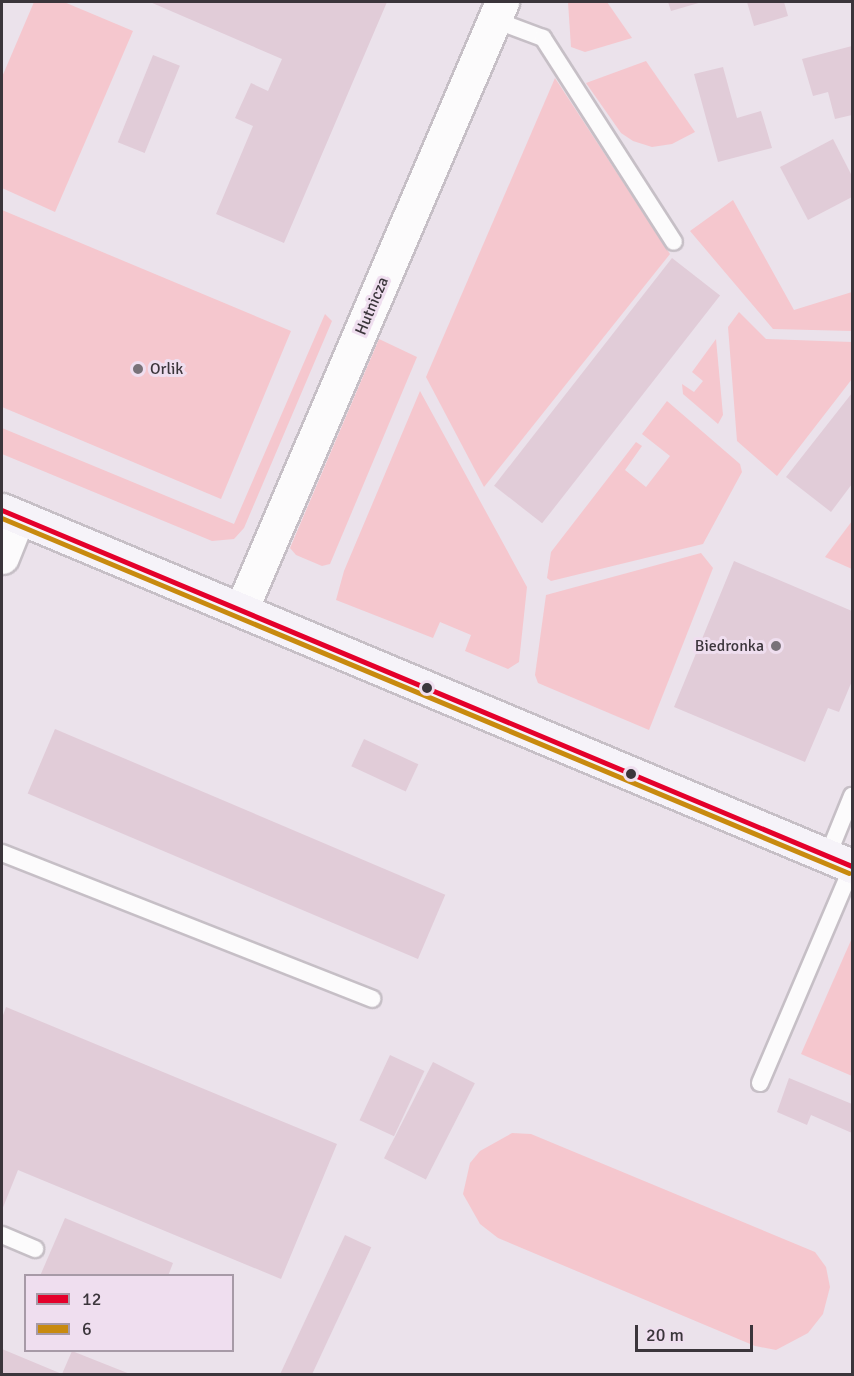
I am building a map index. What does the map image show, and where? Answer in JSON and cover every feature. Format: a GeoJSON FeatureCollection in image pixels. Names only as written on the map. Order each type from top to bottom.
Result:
{"type":"FeatureCollection","features":[{"type":"Feature","properties":{"kind":"street","name":"Hutnicza"},"geometry":{"type":"LineString","coordinates":[[241,610],[499,11]]}},
{"type":"Feature","properties":{"kind":"street"},"geometry":{"type":"LineString","coordinates":[[2,557],[10,513],[844,863]]}},
{"type":"Feature","properties":{"kind":"lane"},"geometry":{"type":"LineString","coordinates":[[499,11],[543,38],[674,242]]}},
{"type":"Feature","properties":{"kind":"lane"},"geometry":{"type":"LineString","coordinates":[[760,1083],[844,863],[852,796]]}},
{"type":"Feature","properties":{"kind":"lane"},"geometry":{"type":"LineString","coordinates":[[2,853],[372,999]]}},
{"type":"Feature","properties":{"kind":"lane"},"geometry":{"type":"LineString","coordinates":[[2,1235],[35,1249]]}},
{"type":"Feature","properties":{"kind":"shaded area"},"geometry":{"type":"Polygon","coordinates":[[[34,2],[64,2],[133,31],[55,212],[2,188],[2,77],[34,2]]]}},
{"type":"Feature","properties":{"kind":"shaded area"},"geometry":{"type":"Polygon","coordinates":[[[568,2],[607,2],[632,38],[585,52],[571,47],[568,2]]]}},
{"type":"Feature","properties":{"kind":"shaded area"},"geometry":{"type":"Polygon","coordinates":[[[646,61],[695,132],[672,144],[652,147],[633,141],[621,133],[586,83],[646,61]]]}},
{"type":"Feature","properties":{"kind":"shaded area"},"geometry":{"type":"Polygon","coordinates":[[[555,78],[670,254],[484,487],[426,377],[555,78]]]}},
{"type":"Feature","properties":{"kind":"shaded area"},"geometry":{"type":"Polygon","coordinates":[[[733,200],[794,310],[852,292],[852,331],[773,329],[690,231],[733,200]]]}},
{"type":"Feature","properties":{"kind":"shaded area","name":"Orlik"},"geometry":{"type":"Polygon","coordinates":[[[2,210],[291,331],[221,499],[2,407],[2,210]]]}},
{"type":"Feature","properties":{"kind":"shaded area"},"geometry":{"type":"Polygon","coordinates":[[[739,312],[766,339],[852,342],[852,379],[777,476],[737,441],[728,327],[739,312]]]}},
{"type":"Feature","properties":{"kind":"shaded area"},"geometry":{"type":"Polygon","coordinates":[[[325,314],[332,321],[244,528],[234,539],[212,541],[2,454],[2,428],[234,524],[325,314]]]}},
{"type":"Feature","properties":{"kind":"shaded area"},"geometry":{"type":"Polygon","coordinates":[[[379,339],[417,357],[330,564],[322,566],[296,555],[290,548],[379,339]]]}},
{"type":"Feature","properties":{"kind":"shaded area"},"geometry":{"type":"Polygon","coordinates":[[[716,339],[723,415],[718,424],[683,394],[682,384],[694,392],[703,381],[692,372],[716,339]]]}},
{"type":"Feature","properties":{"kind":"shaded area"},"geometry":{"type":"Polygon","coordinates":[[[420,391],[527,587],[519,662],[508,669],[465,651],[471,635],[440,622],[433,638],[336,600],[344,571],[420,391]]]}},
{"type":"Feature","properties":{"kind":"shaded area"},"geometry":{"type":"Polygon","coordinates":[[[667,401],[740,464],[742,472],[703,544],[551,581],[547,578],[551,552],[636,442],[642,446],[625,470],[646,487],[670,456],[642,434],[667,401]]]}},
{"type":"Feature","properties":{"kind":"shaded area"},"geometry":{"type":"Polygon","coordinates":[[[852,521],[852,569],[825,557],[852,521]]]}},
{"type":"Feature","properties":{"kind":"shaded area"},"geometry":{"type":"Polygon","coordinates":[[[701,553],[713,568],[649,730],[538,683],[535,675],[546,595],[701,553]]]}},
{"type":"Feature","properties":{"kind":"shaded area"},"geometry":{"type":"Polygon","coordinates":[[[852,938],[852,1076],[801,1054],[852,938]]]}},
{"type":"Feature","properties":{"kind":"shaded area"},"geometry":{"type":"Polygon","coordinates":[[[512,1133],[531,1134],[815,1252],[826,1267],[830,1287],[823,1314],[808,1333],[776,1350],[755,1346],[498,1238],[480,1224],[463,1194],[470,1163],[480,1151],[512,1133]]]}},
{"type":"Feature","properties":{"kind":"building"},"geometry":{"type":"Polygon","coordinates":[[[150,2],[387,2],[284,243],[216,214],[253,126],[235,118],[251,83],[268,91],[282,59],[150,2]]]}},
{"type":"Feature","properties":{"kind":"building"},"geometry":{"type":"Polygon","coordinates":[[[668,2],[702,2],[671,11],[668,2]]]}},
{"type":"Feature","properties":{"kind":"building"},"geometry":{"type":"Polygon","coordinates":[[[747,2],[784,2],[788,16],[754,26],[747,2]]]}},
{"type":"Feature","properties":{"kind":"building"},"geometry":{"type":"Polygon","coordinates":[[[852,46],[852,115],[835,119],[828,92],[813,96],[802,59],[852,46]]]}},
{"type":"Feature","properties":{"kind":"building"},"geometry":{"type":"Polygon","coordinates":[[[153,55],[180,66],[145,153],[118,142],[153,55]]]}},
{"type":"Feature","properties":{"kind":"building"},"geometry":{"type":"Polygon","coordinates":[[[723,67],[737,118],[761,111],[772,148],[718,162],[694,74],[723,67]]]}},
{"type":"Feature","properties":{"kind":"building"},"geometry":{"type":"Polygon","coordinates":[[[833,139],[852,176],[852,197],[808,220],[780,167],[833,139]]]}},
{"type":"Feature","properties":{"kind":"building"},"geometry":{"type":"Polygon","coordinates":[[[672,258],[720,296],[542,523],[494,486],[672,258]]]}},
{"type":"Feature","properties":{"kind":"building"},"geometry":{"type":"Polygon","coordinates":[[[852,393],[852,484],[831,512],[786,477],[852,393]]]}},
{"type":"Feature","properties":{"kind":"building","name":"Biedronka"},"geometry":{"type":"Polygon","coordinates":[[[734,561],[852,611],[852,681],[839,712],[828,708],[805,762],[674,707],[734,561]]]}},
{"type":"Feature","properties":{"kind":"building"},"geometry":{"type":"Polygon","coordinates":[[[55,729],[445,895],[418,959],[28,793],[55,729]]]}},
{"type":"Feature","properties":{"kind":"building"},"geometry":{"type":"Polygon","coordinates":[[[364,739],[418,764],[406,792],[351,766],[364,739]]]}},
{"type":"Feature","properties":{"kind":"building"},"geometry":{"type":"Polygon","coordinates":[[[6,1007],[337,1144],[281,1279],[18,1170],[2,1210],[2,1018],[6,1007]]]}},
{"type":"Feature","properties":{"kind":"building"},"geometry":{"type":"Polygon","coordinates":[[[390,1055],[424,1071],[394,1136],[360,1120],[390,1055]]]}},
{"type":"Feature","properties":{"kind":"building"},"geometry":{"type":"Polygon","coordinates":[[[433,1062],[475,1083],[426,1180],[384,1158],[433,1062]]]}},
{"type":"Feature","properties":{"kind":"building"},"geometry":{"type":"Polygon","coordinates":[[[789,1078],[852,1104],[852,1133],[811,1115],[807,1125],[777,1112],[789,1078]]]}},
{"type":"Feature","properties":{"kind":"building"},"geometry":{"type":"Polygon","coordinates":[[[65,1218],[173,1263],[169,1274],[41,1274],[65,1218]]]}},
{"type":"Feature","properties":{"kind":"building"},"geometry":{"type":"Polygon","coordinates":[[[345,1235],[371,1247],[312,1374],[280,1374],[345,1235]]]}},
{"type":"Feature","properties":{"kind":"building"},"geometry":{"type":"Polygon","coordinates":[[[2,1349],[62,1374],[2,1374],[2,1349]]]}},
{"type":"Feature","properties":{"kind":"building"},"geometry":{"type":"Polygon","coordinates":[[[72,1352],[75,1352],[130,1374],[62,1374],[72,1352]]]}},
{"type":"Feature","properties":{"kind":"transit line","name":"12"},"geometry":{"type":"LineString","coordinates":[[2,510],[852,866]]}},
{"type":"Feature","properties":{"kind":"transit line","name":"6"},"geometry":{"type":"LineString","coordinates":[[2,518],[849,873]]}},
{"type":"Feature","properties":{"kind":"place","name":"Orlik"},"geometry":{"type":"Point","coordinates":[138,369]}},
{"type":"Feature","properties":{"kind":"place","name":"Biedronka"},"geometry":{"type":"Point","coordinates":[776,646]}}]}
